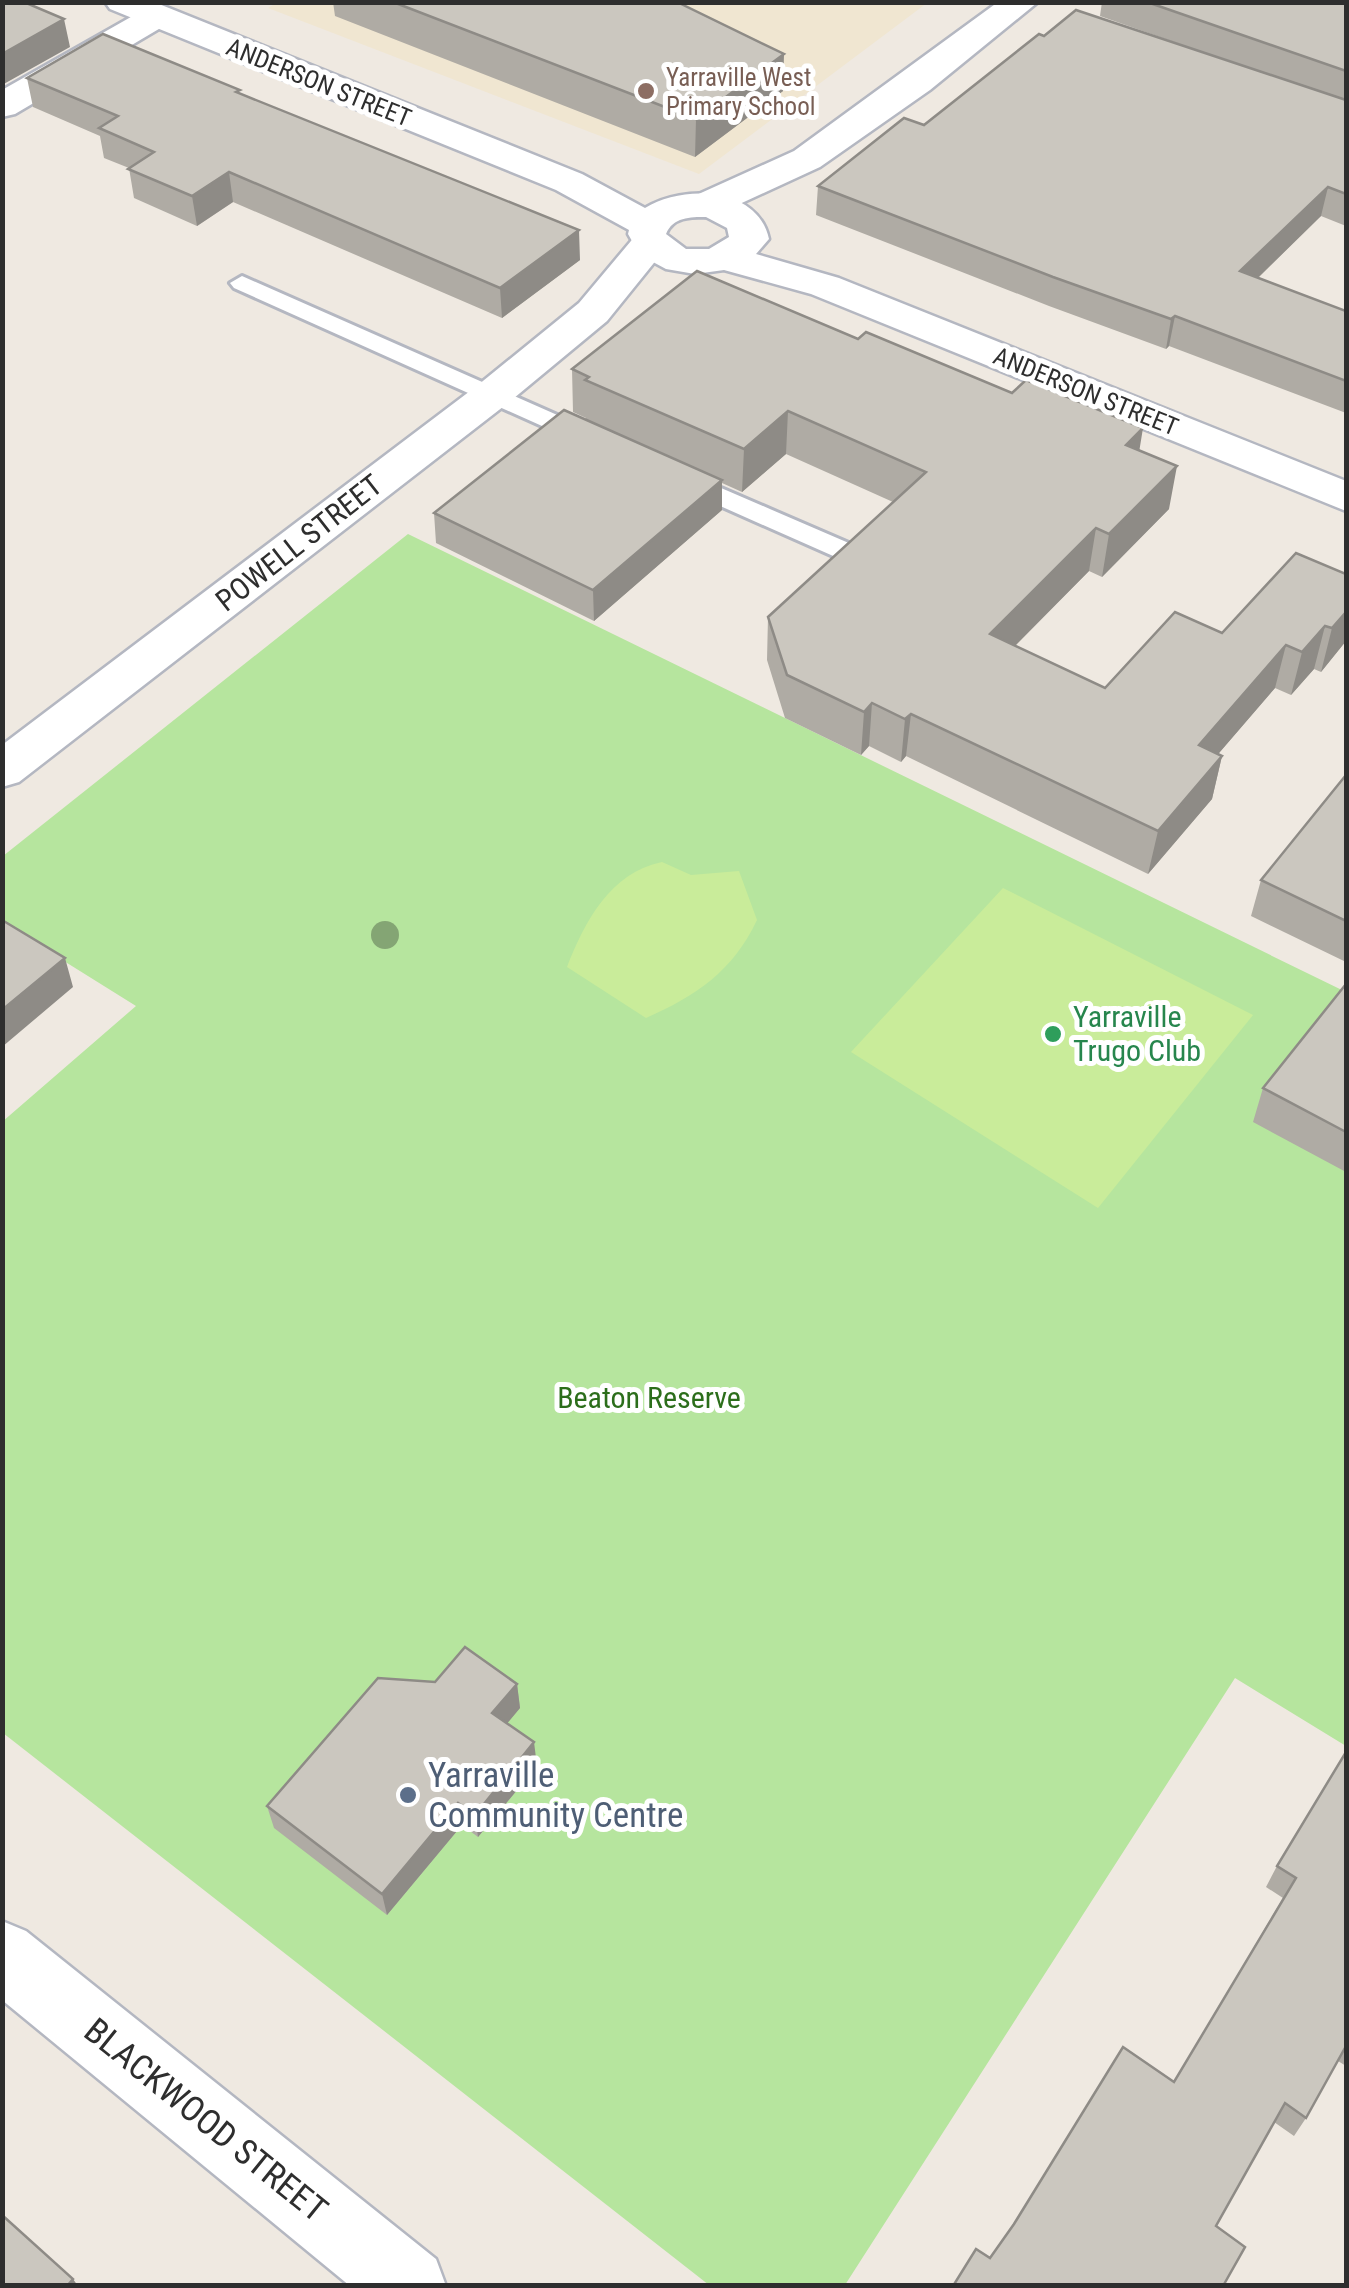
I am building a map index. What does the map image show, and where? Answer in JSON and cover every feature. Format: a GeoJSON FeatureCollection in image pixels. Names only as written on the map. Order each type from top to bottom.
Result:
{"type":"FeatureCollection","features":[{"type":"Feature","properties":{"kind":"street","name":"ANDERSON STREET"},"geometry":{"type":"LineString","coordinates":[[122,2],[670,220]]}},
{"type":"Feature","properties":{"kind":"street","name":"POWELL STREET"},"geometry":{"type":"LineString","coordinates":[[2,770],[493,394],[593,312],[670,220],[806,159],[1029,7]]}},
{"type":"Feature","properties":{"kind":"street"},"geometry":{"type":"LineString","coordinates":[[2,106],[157,16]]}},
{"type":"Feature","properties":{"kind":"street","name":"POWELL STREET"},"geometry":{"type":"LineString","coordinates":[[593,312],[728,245],[806,159]]}},
{"type":"Feature","properties":{"kind":"street"},"geometry":{"type":"LineString","coordinates":[[731,211],[728,245],[665,255],[670,220],[731,211]]}},
{"type":"Feature","properties":{"kind":"street","name":"ANDERSON STREET"},"geometry":{"type":"LineString","coordinates":[[728,245],[1346,497]]}},
{"type":"Feature","properties":{"kind":"street","name":"BLACKWOOD STREET"},"geometry":{"type":"LineString","coordinates":[[2,1955],[409,2286]]}},
{"type":"Feature","properties":{"kind":"lane"},"geometry":{"type":"LineString","coordinates":[[242,283],[618,451]]}},
{"type":"Feature","properties":{"kind":"lane"},"geometry":{"type":"LineString","coordinates":[[654,466],[849,554]]}},
{"type":"Feature","properties":{"kind":"shaded area","name":"Yarraville West Primary School"},"geometry":{"type":"Polygon","coordinates":[[[278,2],[927,3],[699,174],[268,8],[278,2]]]}},
{"type":"Feature","properties":{"kind":"green space","name":"Beaton Reserve"},"geometry":{"type":"Polygon","coordinates":[[[408,534],[1346,992],[1346,1746],[1235,1678],[845,2285],[709,2285],[3,1733],[2,1122],[136,1006],[3,923],[3,856],[408,534]]]}},
{"type":"Feature","properties":{"kind":"green space"},"geometry":{"type":"Polygon","coordinates":[[[662,862],[691,875],[739,871],[757,920],[725,968],[697,991],[646,1018],[567,967],[602,901],[628,877],[662,862]]]}},
{"type":"Feature","properties":{"kind":"green space","name":"Yarraville Trugo Club"},"geometry":{"type":"Polygon","coordinates":[[[1003,888],[1253,1015],[1098,1208],[851,1052],[1003,888]]]}},
{"type":"Feature","properties":{"kind":"building"},"geometry":{"type":"Polygon","coordinates":[[[2,2],[24,2],[64,19],[2,54],[2,2]]]}},
{"type":"Feature","properties":{"kind":"building"},"geometry":{"type":"Polygon","coordinates":[[[393,2],[677,2],[784,54],[696,119],[393,2]]]}},
{"type":"Feature","properties":{"kind":"building"},"geometry":{"type":"Polygon","coordinates":[[[1147,2],[1346,2],[1346,71],[1147,2]]]}},
{"type":"Feature","properties":{"kind":"building"},"geometry":{"type":"Polygon","coordinates":[[[1076,10],[1346,100],[1346,194],[1328,187],[1240,271],[1346,311],[1346,381],[1175,316],[1171,319],[1053,277],[818,186],[904,118],[924,125],[1039,34],[1044,36],[1076,10]]]}},
{"type":"Feature","properties":{"kind":"building"},"geometry":{"type":"Polygon","coordinates":[[[103,34],[579,230],[500,288],[229,172],[192,196],[128,169],[154,152],[99,128],[118,116],[27,78],[103,34]]]}},
{"type":"Feature","properties":{"kind":"building"},"geometry":{"type":"Polygon","coordinates":[[[697,271],[858,339],[866,332],[1012,393],[1026,380],[1143,428],[1126,445],[1177,466],[1109,534],[1096,528],[990,634],[1105,688],[1175,612],[1222,633],[1296,553],[1346,574],[1346,612],[1332,628],[1325,626],[1302,652],[1286,645],[1199,745],[1222,756],[1158,831],[911,714],[905,719],[872,703],[864,712],[787,675],[768,617],[926,472],[788,411],[744,449],[585,380],[589,377],[572,369],[697,271]]]}},
{"type":"Feature","properties":{"kind":"building"},"geometry":{"type":"Polygon","coordinates":[[[564,410],[722,480],[593,590],[434,513],[564,410]]]}},
{"type":"Feature","properties":{"kind":"building"},"geometry":{"type":"Polygon","coordinates":[[[1346,775],[1346,921],[1261,880],[1346,775]]]}},
{"type":"Feature","properties":{"kind":"building"},"geometry":{"type":"Polygon","coordinates":[[[2,920],[65,958],[2,1010],[2,920]]]}},
{"type":"Feature","properties":{"kind":"building"},"geometry":{"type":"Polygon","coordinates":[[[1346,984],[1346,1132],[1263,1088],[1346,984]]]}},
{"type":"Feature","properties":{"kind":"building","name":"Yarraville Community Centre"},"geometry":{"type":"Polygon","coordinates":[[[465,1647],[517,1684],[492,1713],[534,1742],[475,1815],[458,1803],[382,1894],[267,1806],[378,1678],[435,1682],[465,1647]]]}},
{"type":"Feature","properties":{"kind":"building"},"geometry":{"type":"Polygon","coordinates":[[[1346,1752],[1346,2046],[1306,2118],[1285,2103],[1216,2226],[1245,2247],[1223,2286],[953,2286],[976,2249],[990,2258],[1123,2047],[1174,2082],[1296,1878],[1277,1866],[1346,1752]]]}},
{"type":"Feature","properties":{"kind":"building"},"geometry":{"type":"Polygon","coordinates":[[[2,2215],[73,2279],[67,2286],[2,2286],[2,2215]]]}},
{"type":"Feature","properties":{"kind":"place","name":"Yarraville West Primary School"},"geometry":{"type":"Point","coordinates":[646,91]}},
{"type":"Feature","properties":{"kind":"place","name":"Yarraville Trugo Club"},"geometry":{"type":"Point","coordinates":[1053,1034]}},
{"type":"Feature","properties":{"kind":"place","name":"Yarraville Community Centre"},"geometry":{"type":"Point","coordinates":[408,1795]}}]}
